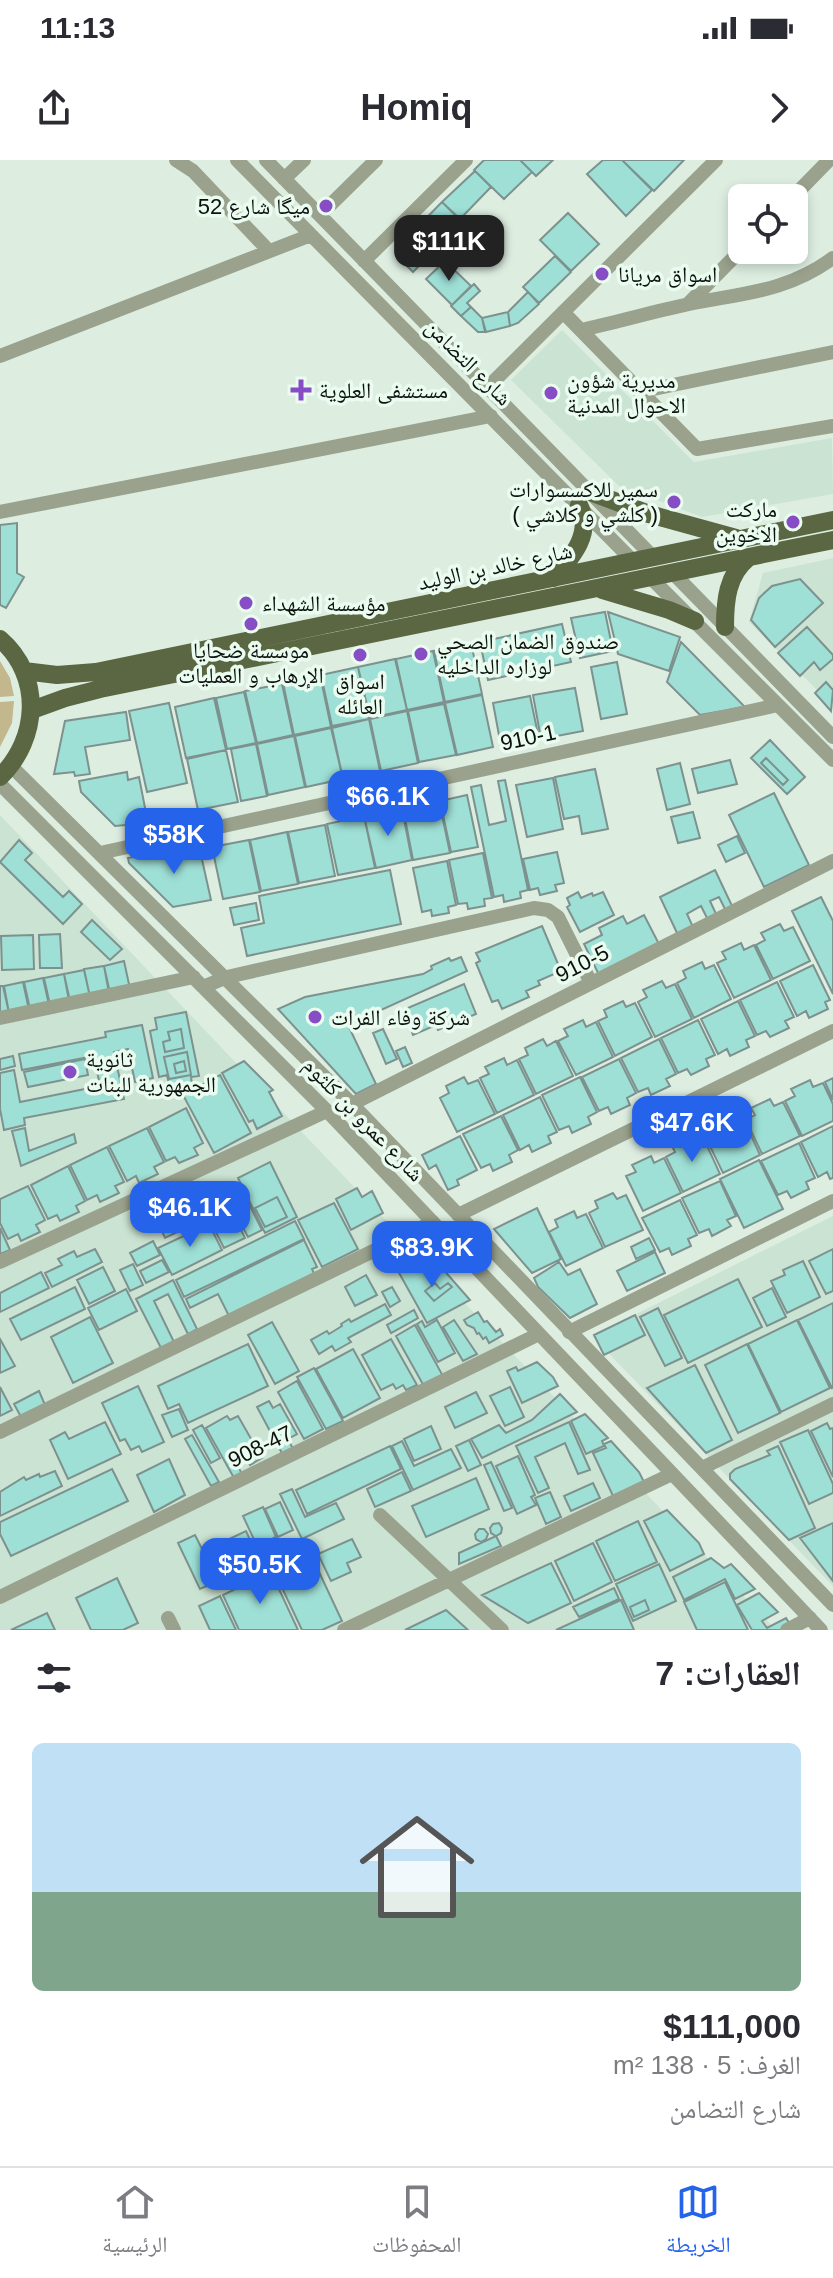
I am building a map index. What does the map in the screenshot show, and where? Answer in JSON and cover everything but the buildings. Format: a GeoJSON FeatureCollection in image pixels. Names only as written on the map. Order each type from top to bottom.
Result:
{"type":"FeatureCollection","features":[{"type":"Feature","properties":{"kind":"main road"},"geometry":{"type":"LineString","coordinates":[[554,578],[580,542],[586,499],[742,539]]}},
{"type":"Feature","properties":{"kind":"main road","name":"شارع خالد بن الوليد"},"geometry":{"type":"LineString","coordinates":[[24,671],[57,675],[96,672],[833,520]]}},
{"type":"Feature","properties":{"kind":"main road","name":"شارع خالد بن الوليد"},"geometry":{"type":"LineString","coordinates":[[32,710],[115,686],[833,540]]}},
{"type":"Feature","properties":{"kind":"main road"},"geometry":{"type":"LineString","coordinates":[[725,627],[726,601],[733,575],[749,557]]}},
{"type":"Feature","properties":{"kind":"main road"},"geometry":{"type":"LineString","coordinates":[[587,590],[620,594],[695,621]]}},
{"type":"Feature","properties":{"kind":"main road"},"geometry":{"type":"LineString","coordinates":[[0,639],[24,671],[32,710],[26,740],[6,772]]}},
{"type":"Feature","properties":{"kind":"street"},"geometry":{"type":"LineString","coordinates":[[176,160],[193,171],[269,251]]}},
{"type":"Feature","properties":{"kind":"street","name":"شارع التضامن"},"geometry":{"type":"LineString","coordinates":[[237,160],[491,416],[654,558]]}},
{"type":"Feature","properties":{"kind":"street","name":"شارع التضامن"},"geometry":{"type":"LineString","coordinates":[[266,160],[488,387],[586,499],[634,562]]}},
{"type":"Feature","properties":{"kind":"street"},"geometry":{"type":"LineString","coordinates":[[284,179],[304,160]]}},
{"type":"Feature","properties":{"kind":"street"},"geometry":{"type":"LineString","coordinates":[[320,215],[376,160]]}},
{"type":"Feature","properties":{"kind":"street"},"geometry":{"type":"LineString","coordinates":[[364,261],[466,160]]}},
{"type":"Feature","properties":{"kind":"street"},"geometry":{"type":"LineString","coordinates":[[488,387],[716,160]]}},
{"type":"Feature","properties":{"kind":"street"},"geometry":{"type":"LineString","coordinates":[[806,184],[829,160]]}},
{"type":"Feature","properties":{"kind":"street"},"geometry":{"type":"LineString","coordinates":[[0,356],[311,235]]}},
{"type":"Feature","properties":{"kind":"street"},"geometry":{"type":"LineString","coordinates":[[581,330],[777,288],[812,274],[833,258]]}},
{"type":"Feature","properties":{"kind":"street"},"geometry":{"type":"LineString","coordinates":[[688,305],[728,264]]}},
{"type":"Feature","properties":{"kind":"street"},"geometry":{"type":"LineString","coordinates":[[563,312],[697,449],[833,426]]}},
{"type":"Feature","properties":{"kind":"street"},"geometry":{"type":"LineString","coordinates":[[639,392],[833,352]]}},
{"type":"Feature","properties":{"kind":"street"},"geometry":{"type":"LineString","coordinates":[[0,512],[491,416]]}},
{"type":"Feature","properties":{"kind":"street"},"geometry":{"type":"LineString","coordinates":[[673,573],[833,737]]}},
{"type":"Feature","properties":{"kind":"street"},"geometry":{"type":"LineString","coordinates":[[650,577],[833,760]]}},
{"type":"Feature","properties":{"kind":"street","name":"910-1"},"geometry":{"type":"LineString","coordinates":[[100,853],[778,705]]}},
{"type":"Feature","properties":{"kind":"street","name":"شارع عمرو بن كلثوم"},"geometry":{"type":"LineString","coordinates":[[6,772],[100,853],[227,977],[833,1605]]}},
{"type":"Feature","properties":{"kind":"street","name":"شارع عمرو بن كلثوم"},"geometry":{"type":"LineString","coordinates":[[0,784],[327,1111],[821,1630]]}},
{"type":"Feature","properties":{"kind":"street","name":"910-5"},"geometry":{"type":"LineString","coordinates":[[352,1104],[833,861]]}},
{"type":"Feature","properties":{"kind":"street"},"geometry":{"type":"LineString","coordinates":[[0,1018],[227,977],[534,908],[548,910],[558,917],[591,983]]}},
{"type":"Feature","properties":{"kind":"street"},"geometry":{"type":"LineString","coordinates":[[458,1215],[833,1031]]}},
{"type":"Feature","properties":{"kind":"street"},"geometry":{"type":"LineString","coordinates":[[0,1262],[327,1111]]}},
{"type":"Feature","properties":{"kind":"street"},"geometry":{"type":"LineString","coordinates":[[569,1332],[833,1201]]}},
{"type":"Feature","properties":{"kind":"street"},"geometry":{"type":"LineString","coordinates":[[0,1432],[433,1222]]}},
{"type":"Feature","properties":{"kind":"street","name":"908-47"},"geometry":{"type":"LineString","coordinates":[[0,1597],[539,1334]]}},
{"type":"Feature","properties":{"kind":"street"},"geometry":{"type":"LineString","coordinates":[[702,1468],[833,1404]]}},
{"type":"Feature","properties":{"kind":"street"},"geometry":{"type":"LineString","coordinates":[[344,1630],[672,1474]]}},
{"type":"Feature","properties":{"kind":"street"},"geometry":{"type":"LineString","coordinates":[[380,1515],[502,1630]]}},
{"type":"Feature","properties":{"kind":"street"},"geometry":{"type":"LineString","coordinates":[[787,1630],[810,1618]]}},
{"type":"Feature","properties":{"kind":"shaded area"},"geometry":{"type":"Polygon","coordinates":[[[562,330],[694,462],[832,438],[833,494],[702,517],[619,486],[511,380],[562,330]]]}},
{"type":"Feature","properties":{"kind":"shaded area"},"geometry":{"type":"Polygon","coordinates":[[[833,558],[833,706],[749,622],[763,573],[833,558]]]}},
{"type":"Feature","properties":{"kind":"shaded area"},"geometry":{"type":"Polygon","coordinates":[[[0,661],[10,678],[14,696],[0,697],[0,661]]]}},
{"type":"Feature","properties":{"kind":"shaded area"},"geometry":{"type":"Polygon","coordinates":[[[14,701],[12,723],[0,747],[0,702],[14,701]]]}},
{"type":"Feature","properties":{"kind":"shaded area"},"geometry":{"type":"Polygon","coordinates":[[[0,815],[776,1630],[0,1630],[0,815]]]}},
{"type":"Feature","properties":{"kind":"shaded area"},"geometry":{"type":"Polygon","coordinates":[[[833,1216],[833,1586],[592,1336],[833,1216]]]}},
{"type":"Feature","properties":{"kind":"place","name":"ميگا شارع 52"},"geometry":{"type":"Point","coordinates":[326,206]}},
{"type":"Feature","properties":{"kind":"place","name":"اسواق مريانا"},"geometry":{"type":"Point","coordinates":[602,274]}},
{"type":"Feature","properties":{"kind":"place","name":"مستشفى العلوية"},"geometry":{"type":"Point","coordinates":[301,390]}},
{"type":"Feature","properties":{"kind":"place","name":"مديرية شؤون الاحوال المدنية"},"geometry":{"type":"Point","coordinates":[551,393]}},
{"type":"Feature","properties":{"kind":"place","name":"سمير للاكسسوارات ( كلشي و كلاشي )"},"geometry":{"type":"Point","coordinates":[674,502]}},
{"type":"Feature","properties":{"kind":"place","name":"ماركت الاخوين"},"geometry":{"type":"Point","coordinates":[793,522]}},
{"type":"Feature","properties":{"kind":"place","name":"مؤسسة الشهداء"},"geometry":{"type":"Point","coordinates":[246,603]}},
{"type":"Feature","properties":{"kind":"place","name":"موسسة ضحايا الإرهاب و العمليات"},"geometry":{"type":"Point","coordinates":[251,624]}},
{"type":"Feature","properties":{"kind":"place","name":"صندوق الضمان الصحي لوزاره الداخليه"},"geometry":{"type":"Point","coordinates":[421,654]}},
{"type":"Feature","properties":{"kind":"place","name":"اسواق العائله"},"geometry":{"type":"Point","coordinates":[360,655]}},
{"type":"Feature","properties":{"kind":"place","name":"شركة وفاء الفرات"},"geometry":{"type":"Point","coordinates":[315,1017]}},
{"type":"Feature","properties":{"kind":"place","name":"ثانوية الجمهورية للبنات"},"geometry":{"type":"Point","coordinates":[70,1072]}}]}
